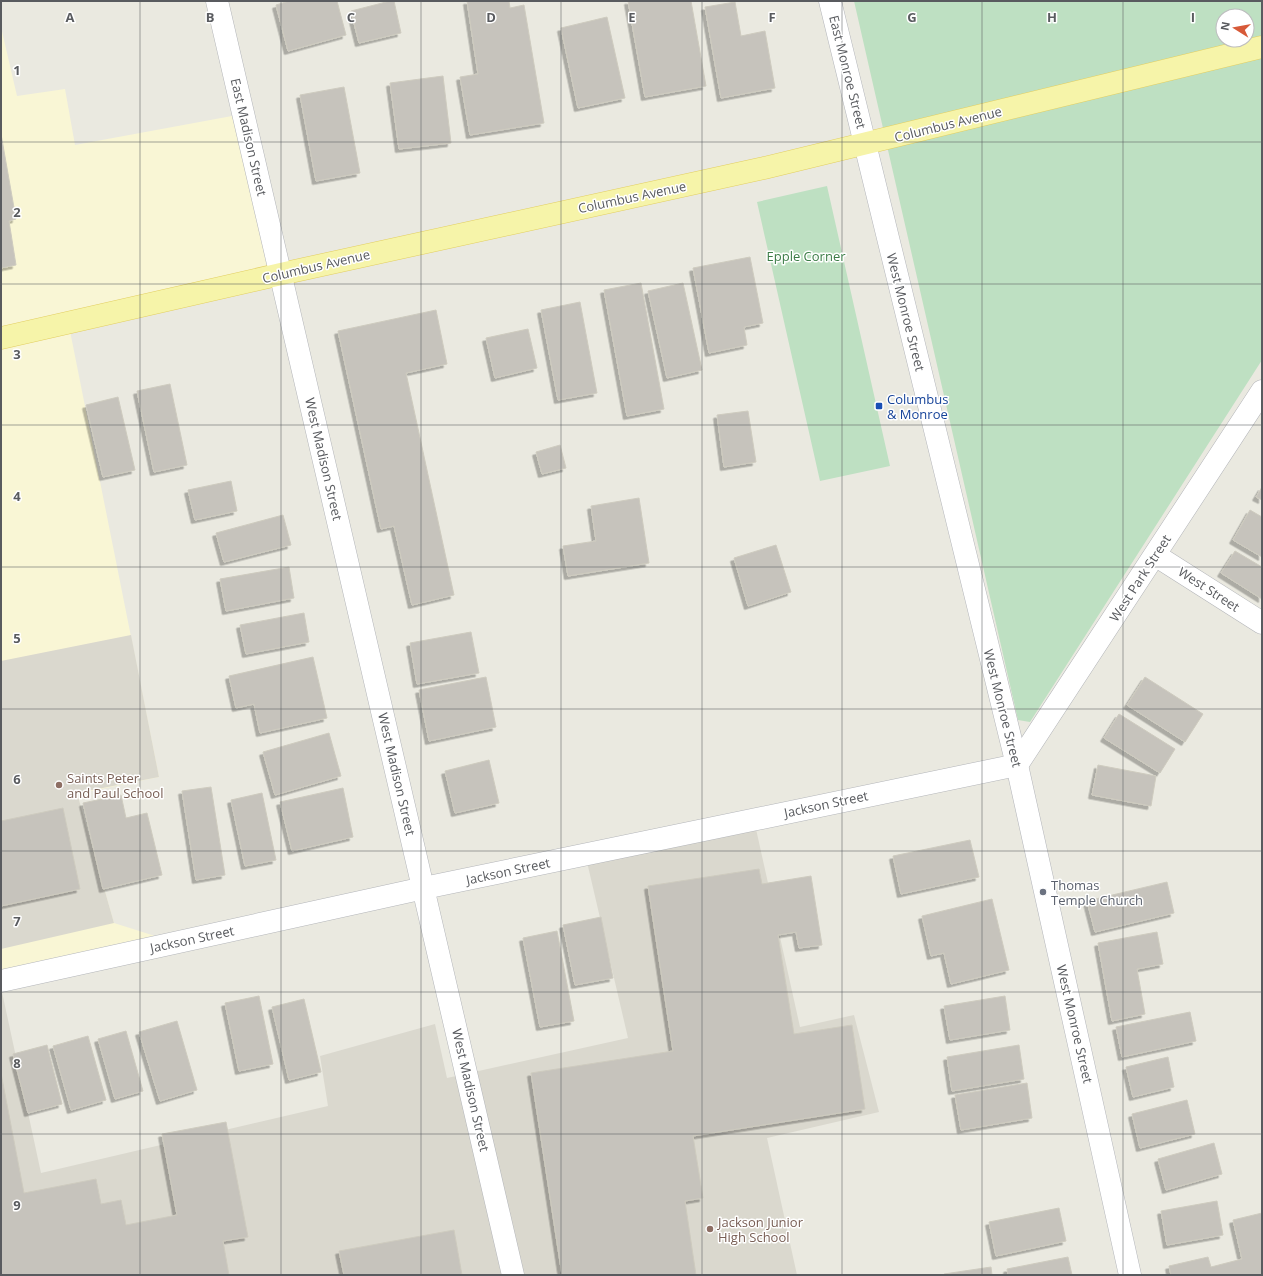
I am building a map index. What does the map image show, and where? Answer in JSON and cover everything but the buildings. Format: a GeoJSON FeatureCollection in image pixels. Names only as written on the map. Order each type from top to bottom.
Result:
{"type":"FeatureCollection","features":[{"type":"Feature","properties":{"kind":"main road","name":"Columbus Avenue"},"geometry":{"type":"LineString","coordinates":[[1,338],[282,274],[764,168],[1262,47]]}},
{"type":"Feature","properties":{"kind":"street","name":"East Madison Street"},"geometry":{"type":"LineString","coordinates":[[217,1],[282,274]]}},
{"type":"Feature","properties":{"kind":"street","name":"East Monroe Street"},"geometry":{"type":"LineString","coordinates":[[830,1],[865,144]]}},
{"type":"Feature","properties":{"kind":"street","name":"West Monroe Street"},"geometry":{"type":"LineString","coordinates":[[865,144],[1017,765],[1130,1275]]}},
{"type":"Feature","properties":{"kind":"street","name":"West Madison Street"},"geometry":{"type":"LineString","coordinates":[[282,274],[513,1275]]}},
{"type":"Feature","properties":{"kind":"street","name":"West Park Street"},"geometry":{"type":"LineString","coordinates":[[1017,765],[1262,391]]}},
{"type":"Feature","properties":{"kind":"street","name":"West Street"},"geometry":{"type":"LineString","coordinates":[[1155,554],[1262,623]]}},
{"type":"Feature","properties":{"kind":"street","name":"Jackson Street"},"geometry":{"type":"LineString","coordinates":[[1,981],[424,888],[1017,765]]}},
{"type":"Feature","properties":{"kind":"shaded area"},"geometry":{"type":"Polygon","coordinates":[[[1,27],[17,96],[65,89],[75,145],[232,116],[272,267],[67,316],[159,777],[77,794],[114,923],[193,948],[1,992],[1,27]]]}},
{"type":"Feature","properties":{"kind":"shaded area","name":"Saints Peter and Paul School"},"geometry":{"type":"Polygon","coordinates":[[[131,635],[159,777],[77,793],[114,923],[1,949],[1,661],[131,635]]]}},
{"type":"Feature","properties":{"kind":"shaded area"},"geometry":{"type":"Polygon","coordinates":[[[756,829],[800,1027],[854,1015],[879,1112],[767,1138],[797,1275],[1,1275],[1,992],[41,1173],[328,1106],[320,1056],[435,1024],[447,1078],[628,1038],[587,862],[756,829]]]}},
{"type":"Feature","properties":{"kind":"green space"},"geometry":{"type":"Polygon","coordinates":[[[854,1],[1262,1],[1262,360],[1030,722],[1018,720],[854,1]]]}},
{"type":"Feature","properties":{"kind":"green space","name":"Epple Corner"},"geometry":{"type":"Polygon","coordinates":[[[827,186],[890,466],[820,481],[757,202],[827,186]]]}},
{"type":"Feature","properties":{"kind":"place","name":"Columbus & Monroe"},"geometry":{"type":"Point","coordinates":[879,406]}},
{"type":"Feature","properties":{"kind":"place","name":"Saints Peter and Paul School"},"geometry":{"type":"Point","coordinates":[59,785]}},
{"type":"Feature","properties":{"kind":"place","name":"Thomas Temple Church"},"geometry":{"type":"Point","coordinates":[1043,892]}},
{"type":"Feature","properties":{"kind":"place","name":"Jackson Junior High School"},"geometry":{"type":"Point","coordinates":[710,1229]}}]}
